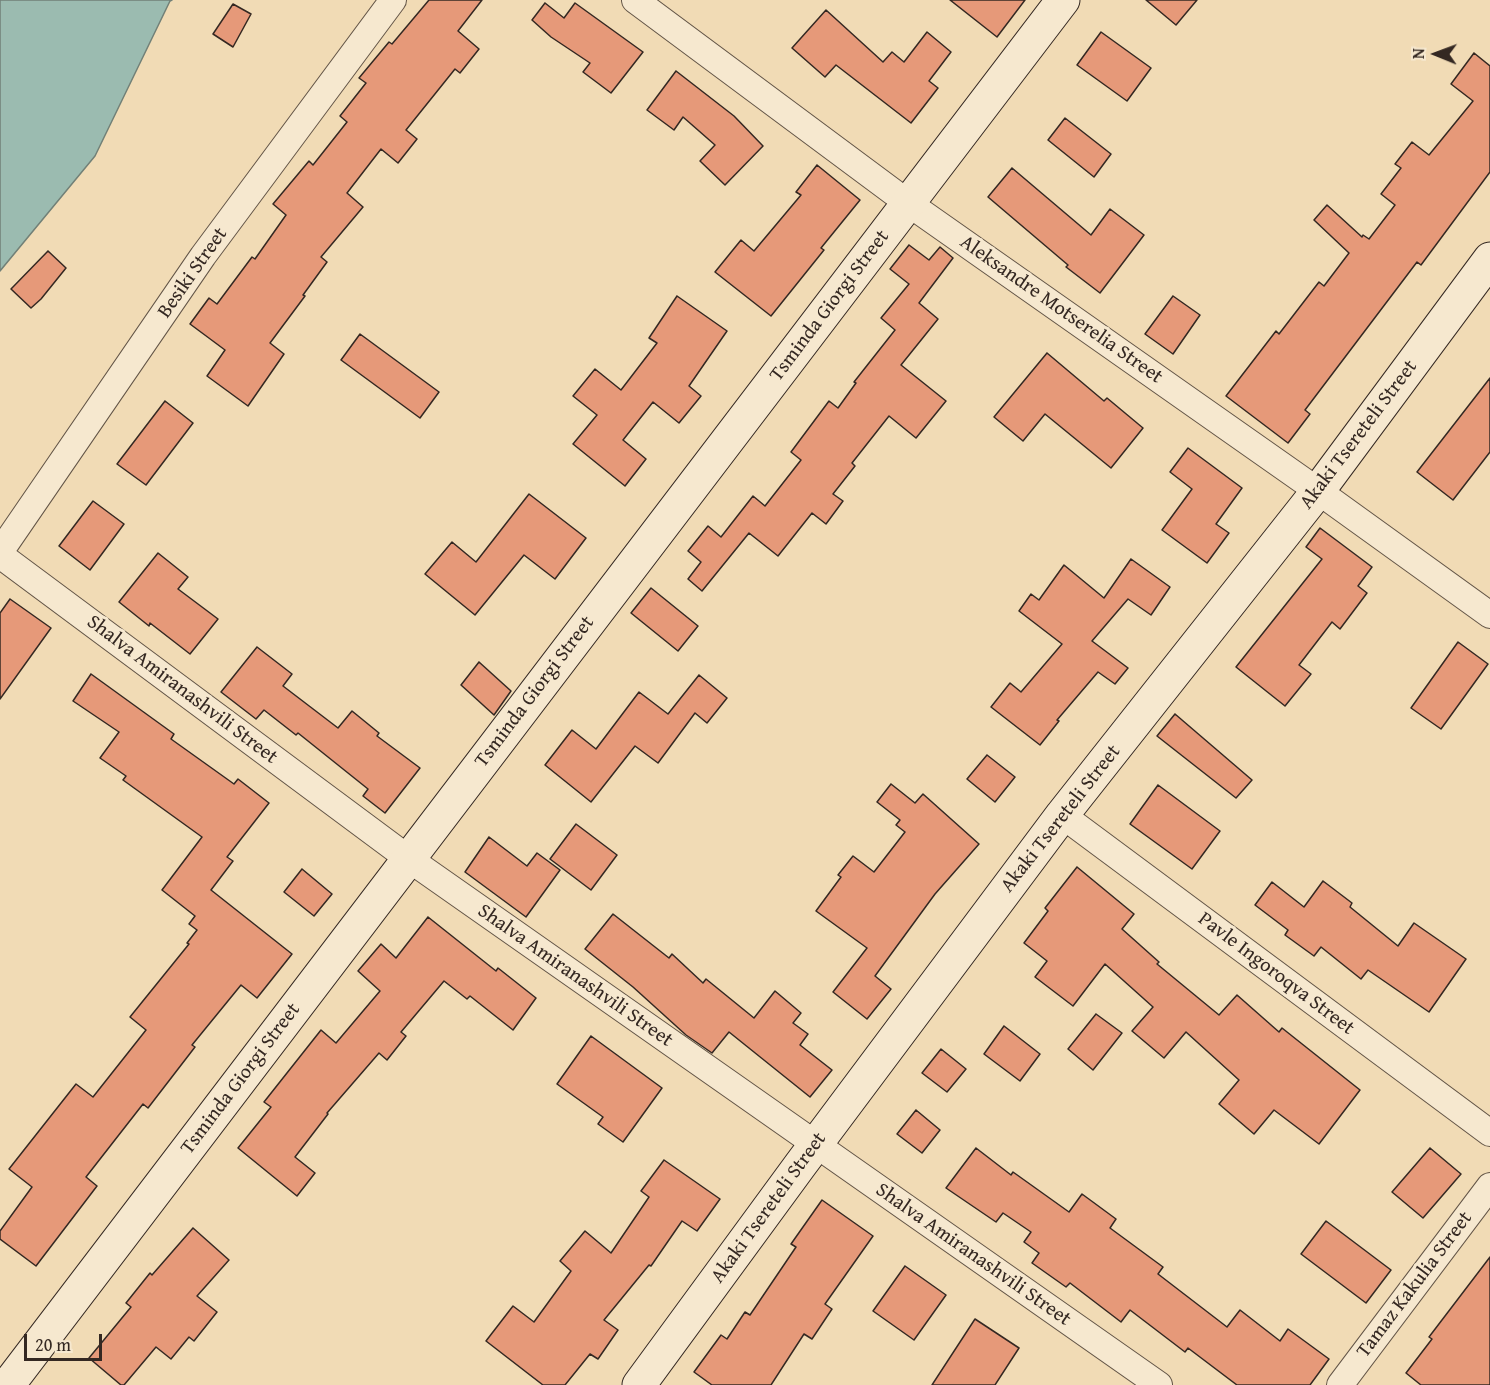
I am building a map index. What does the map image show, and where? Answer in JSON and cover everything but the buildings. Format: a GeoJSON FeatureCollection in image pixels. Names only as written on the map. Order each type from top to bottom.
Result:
{"type":"FeatureCollection","features":[{"type":"Feature","properties":{"kind":"main road","name":"Tsminda Giorgi Street"},"geometry":{"type":"LineString","coordinates":[[8,1385],[1063,0]]}},
{"type":"Feature","properties":{"kind":"main road","name":"Akaki Tsereteli Street"},"geometry":{"type":"LineString","coordinates":[[639,1385],[1062,815],[1318,491],[1490,259]]}},
{"type":"Feature","properties":{"kind":"street","name":"Besiki Street"},"geometry":{"type":"LineString","coordinates":[[0,553],[204,256],[393,0]]}},
{"type":"Feature","properties":{"kind":"street","name":"Aleksandre Motserelia Street"},"geometry":{"type":"LineString","coordinates":[[635,0],[908,203],[1318,491],[1490,615]]}},
{"type":"Feature","properties":{"kind":"street","name":"Shalva Amiranashvili Street"},"geometry":{"type":"LineString","coordinates":[[0,553],[409,859],[1160,1385]]}},
{"type":"Feature","properties":{"kind":"street","name":"Pavle Ingoroqva Street"},"geometry":{"type":"LineString","coordinates":[[1062,815],[1490,1132]]}},
{"type":"Feature","properties":{"kind":"street","name":"Tamaz Kakulia Street"},"geometry":{"type":"LineString","coordinates":[[1340,1385],[1490,1186]]}},
{"type":"Feature","properties":{"kind":"water"},"geometry":{"type":"Polygon","coordinates":[[[0,0],[172,0],[95,156],[0,271],[0,0]]]}}]}
